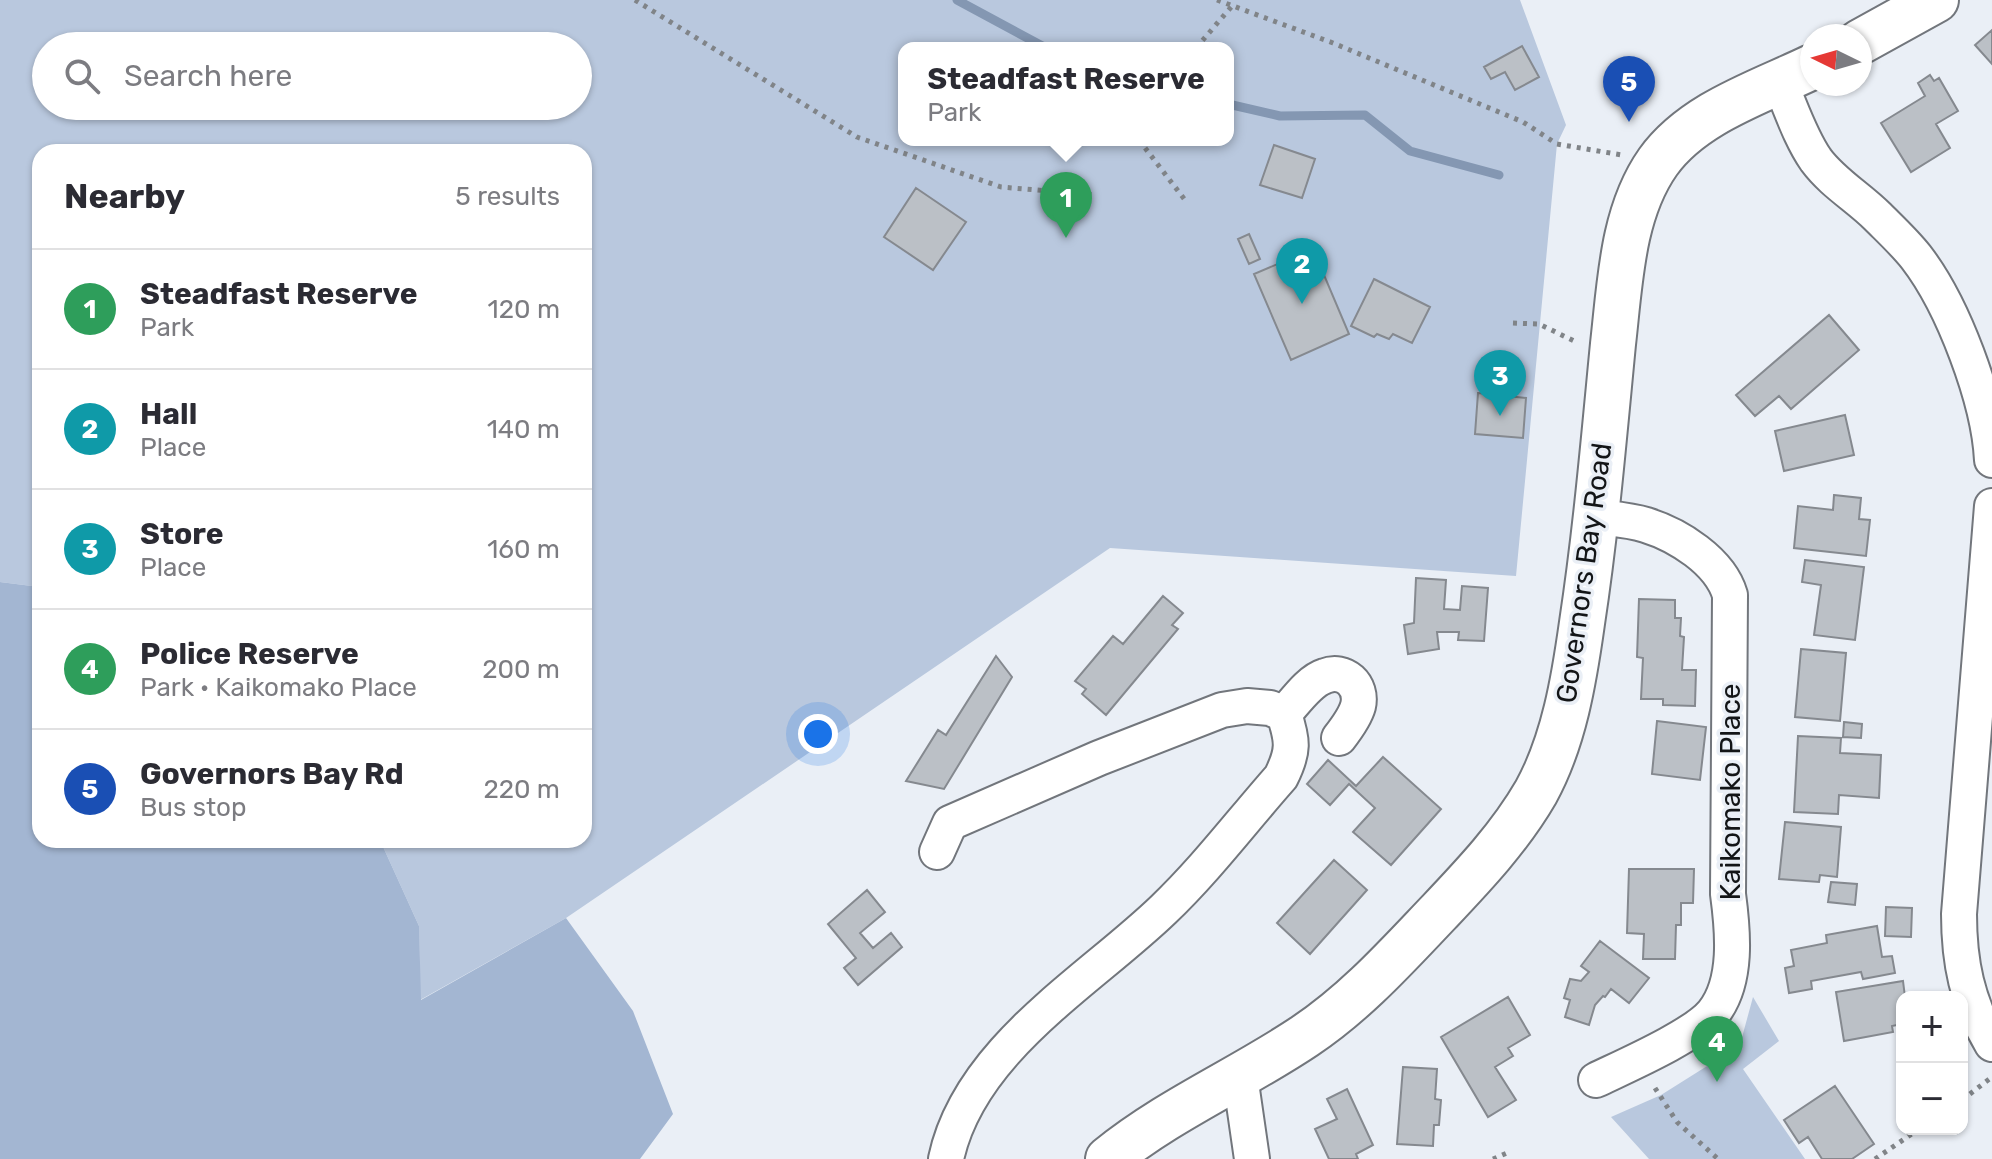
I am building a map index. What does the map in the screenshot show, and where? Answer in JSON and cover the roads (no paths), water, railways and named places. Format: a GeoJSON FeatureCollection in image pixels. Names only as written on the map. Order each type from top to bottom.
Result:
{"type":"FeatureCollection","features":[{"type":"Feature","properties":{"kind":"main road"},"geometry":{"type":"LineString","coordinates":[[1872,35],[1936,0]]}},
{"type":"Feature","properties":{"kind":"main road","name":"Governors Bay Road"},"geometry":{"type":"LineString","coordinates":[[1108,1159],[1157,1125],[1307,1035],[1387,967],[1492,853],[1536,791],[1551,761],[1567,709],[1581,633],[1597,517],[1626,241],[1640,193],[1659,161],[1683,135],[1716,113],[1796,75]]}},
{"type":"Feature","properties":{"kind":"street"},"geometry":{"type":"LineString","coordinates":[[1796,75],[1814,157],[1917,258],[1943,302],[1984,408],[1992,460]]}},
{"type":"Feature","properties":{"kind":"street"},"geometry":{"type":"LineString","coordinates":[[1992,506],[1959,914],[1959,949],[1968,994],[1992,1044]]}},
{"type":"Feature","properties":{"kind":"street","name":"Kaikomako Place"},"geometry":{"type":"LineString","coordinates":[[1596,1080],[1635,1062],[1703,1023],[1715,1011],[1730,973],[1732,925],[1728,894],[1730,595],[1727,584],[1710,562],[1669,535],[1646,525],[1597,517]]}},
{"type":"Feature","properties":{"kind":"street"},"geometry":{"type":"LineString","coordinates":[[1284,714],[1321,676],[1336,673],[1349,677],[1358,691],[1358,705],[1339,738]]}},
{"type":"Feature","properties":{"kind":"street"},"geometry":{"type":"LineString","coordinates":[[937,852],[950,823],[1150,737],[1222,710],[1247,706],[1270,708],[1284,714],[1292,739],[1290,759],[1281,777],[1177,896],[1029,1027],[999,1059],[965,1105],[950,1140],[946,1159]]}},
{"type":"Feature","properties":{"kind":"street"},"geometry":{"type":"LineString","coordinates":[[1240,1076],[1252,1159]]}},
{"type":"Feature","properties":{"kind":"waterway"},"geometry":{"type":"LineString","coordinates":[[957,0],[1035,42]]}},
{"type":"Feature","properties":{"kind":"waterway"},"geometry":{"type":"LineString","coordinates":[[1234,105],[1280,116],[1365,115],[1410,151],[1499,175]]}},
{"type":"Feature","properties":{"kind":"place","name":"Governors Bay Rd"},"geometry":{"type":"Point","coordinates":[1629,122]}},
{"type":"Feature","properties":{"kind":"place","name":"Steadfast Reserve"},"geometry":{"type":"Point","coordinates":[1066,238]}},
{"type":"Feature","properties":{"kind":"place","name":"Hall"},"geometry":{"type":"Point","coordinates":[1302,304]}},
{"type":"Feature","properties":{"kind":"place","name":"Store"},"geometry":{"type":"Point","coordinates":[1500,416]}},
{"type":"Feature","properties":{"kind":"place","name":"Police Reserve"},"geometry":{"type":"Point","coordinates":[1717,1082]}}]}
